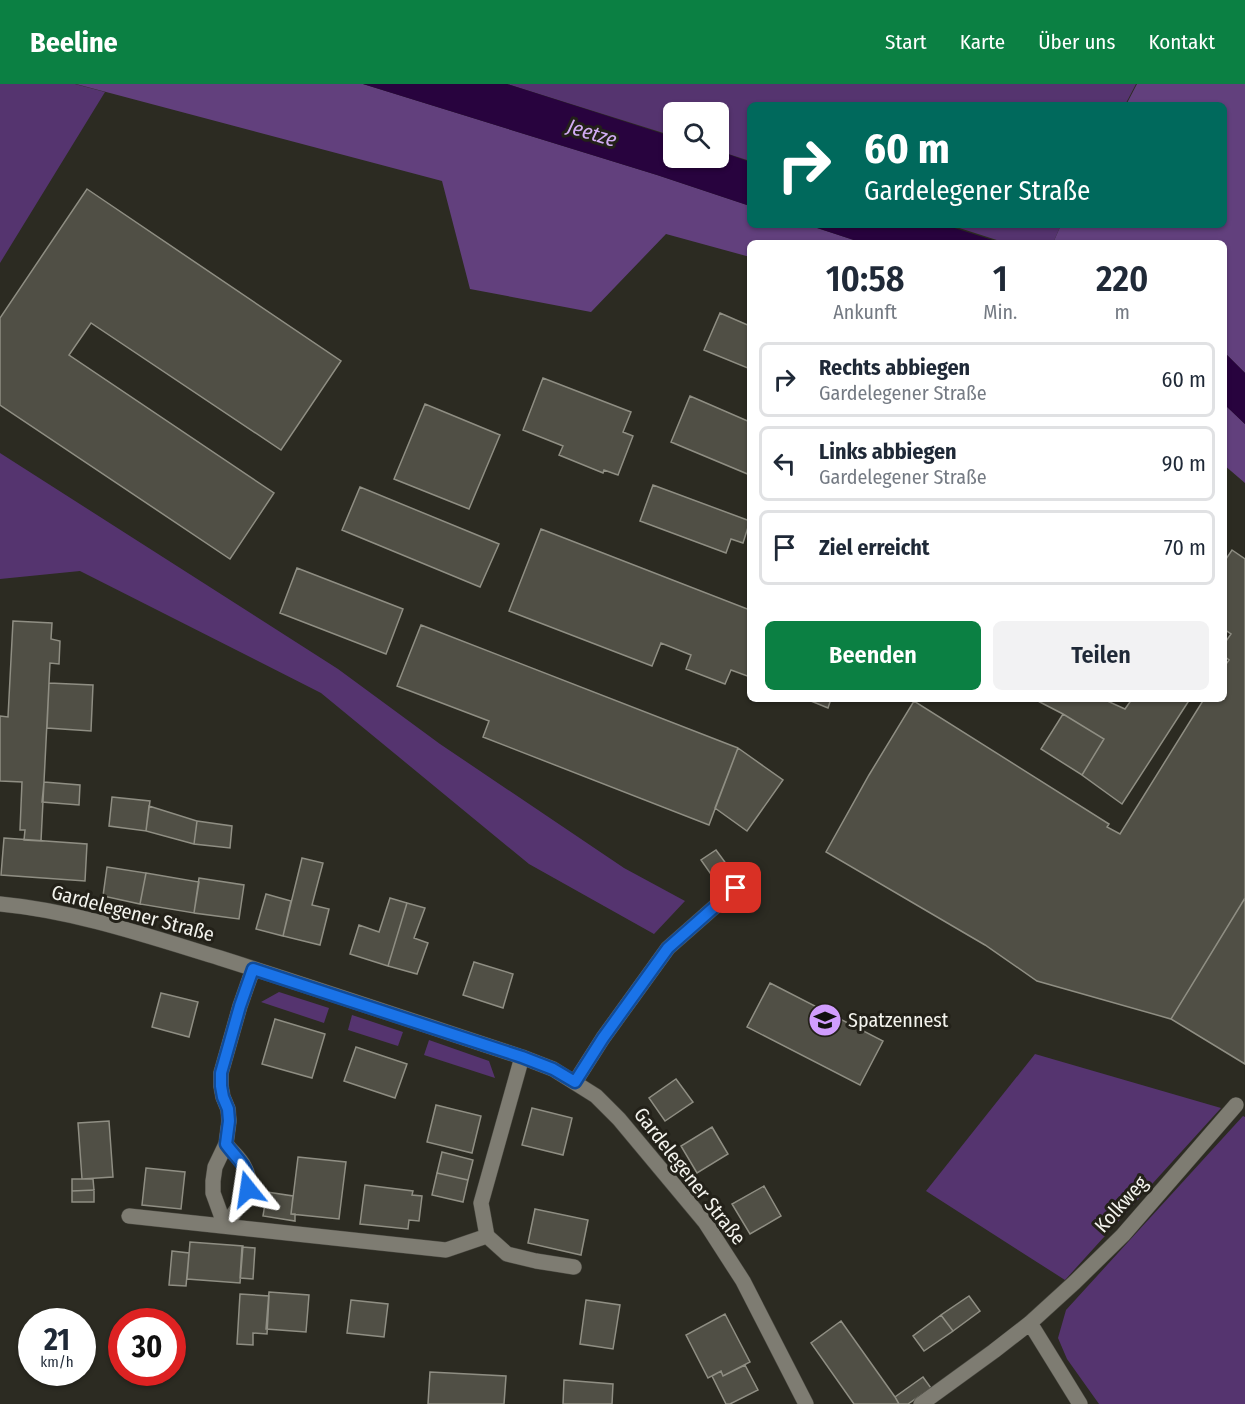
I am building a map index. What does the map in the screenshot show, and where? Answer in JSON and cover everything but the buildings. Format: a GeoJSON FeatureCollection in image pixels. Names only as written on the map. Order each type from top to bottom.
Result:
{"type":"FeatureCollection","features":[{"type":"Feature","properties":{"kind":"street"},"geometry":{"type":"LineString","coordinates":[[575,1082],[603,1038],[668,948],[736,888]]}},
{"type":"Feature","properties":{"kind":"street","name":"Gardelegener Straße"},"geometry":{"type":"LineString","coordinates":[[0,904],[84,918],[142,934],[522,1057],[553,1069],[575,1082],[596,1096],[619,1119],[705,1222],[743,1281],[806,1404]]}},
{"type":"Feature","properties":{"kind":"street"},"geometry":{"type":"LineString","coordinates":[[225,1226],[213,1193],[215,1167],[226,1144],[229,1115],[223,1097],[221,1073],[253,969]]}},
{"type":"Feature","properties":{"kind":"street"},"geometry":{"type":"LineString","coordinates":[[522,1057],[481,1203],[487,1236],[507,1254],[574,1267]]}},
{"type":"Feature","properties":{"kind":"street","name":"Kolkweg"},"geometry":{"type":"LineString","coordinates":[[921,1404],[1030,1323],[1075,1282],[1123,1235],[1236,1105]]}},
{"type":"Feature","properties":{"kind":"street"},"geometry":{"type":"LineString","coordinates":[[225,1226],[248,1189],[249,1177],[243,1164],[226,1144]]}},
{"type":"Feature","properties":{"kind":"street"},"geometry":{"type":"LineString","coordinates":[[129,1216],[446,1250],[487,1236]]}},
{"type":"Feature","properties":{"kind":"street"},"geometry":{"type":"LineString","coordinates":[[1030,1323],[1080,1404]]}},
{"type":"Feature","properties":{"kind":"shaded area"},"geometry":{"type":"Polygon","coordinates":[[[0,84],[75,84],[105,92],[0,263],[0,84]]]}},
{"type":"Feature","properties":{"kind":"shaded area"},"geometry":{"type":"Polygon","coordinates":[[[76,84],[363,84],[747,205],[747,228],[817,228],[854,240],[747,240],[747,256],[666,234],[591,312],[470,289],[442,181],[76,84]]]}},
{"type":"Feature","properties":{"kind":"shaded area"},"geometry":{"type":"Polygon","coordinates":[[[507,84],[1136,84],[1127,102],[747,102],[747,160],[729,154],[729,102],[663,102],[663,133],[507,84]]]}},
{"type":"Feature","properties":{"kind":"shaded area"},"geometry":{"type":"Polygon","coordinates":[[[1137,84],[1245,84],[1245,373],[1227,355],[1227,240],[1054,240],[1060,228],[1227,228],[1227,102],[1128,102],[1137,84]]]}},
{"type":"Feature","properties":{"kind":"shaded area"},"geometry":{"type":"Polygon","coordinates":[[[959,228],[1060,228],[1054,240],[997,240],[959,228]]]}},
{"type":"Feature","properties":{"kind":"shaded area"},"geometry":{"type":"Polygon","coordinates":[[[1227,407],[1245,424],[1245,483],[1227,468],[1227,407]]]}},
{"type":"Feature","properties":{"kind":"shaded area"},"geometry":{"type":"Polygon","coordinates":[[[0,453],[338,669],[440,744],[624,868],[685,901],[654,934],[529,864],[321,693],[80,571],[0,579],[0,453]]]}},
{"type":"Feature","properties":{"kind":"shaded area"},"geometry":{"type":"Polygon","coordinates":[[[279,992],[329,1008],[324,1023],[261,1002],[279,992]]]}},
{"type":"Feature","properties":{"kind":"shaded area"},"geometry":{"type":"Polygon","coordinates":[[[352,1015],[403,1032],[398,1046],[348,1030],[352,1015]]]}},
{"type":"Feature","properties":{"kind":"shaded area"},"geometry":{"type":"Polygon","coordinates":[[[429,1040],[489,1061],[495,1078],[424,1055],[429,1040]]]}},
{"type":"Feature","properties":{"kind":"shaded area"},"geometry":{"type":"Polygon","coordinates":[[[1035,1054],[1221,1108],[1065,1280],[926,1191],[1035,1054]]]}},
{"type":"Feature","properties":{"kind":"shaded area"},"geometry":{"type":"Polygon","coordinates":[[[1243,1116],[1245,1117],[1245,1404],[1099,1404],[1067,1359],[1058,1338],[1066,1310],[1243,1116]]]}},
{"type":"Feature","properties":{"kind":"water","name":"Jeetze"},"geometry":{"type":"Polygon","coordinates":[[[363,84],[507,84],[663,134],[663,168],[729,168],[729,155],[747,161],[747,205],[363,84]]]}},
{"type":"Feature","properties":{"kind":"water"},"geometry":{"type":"Polygon","coordinates":[[[817,228],[954,228],[992,240],[854,240],[817,228]]]}},
{"type":"Feature","properties":{"kind":"water"},"geometry":{"type":"Polygon","coordinates":[[[1227,355],[1245,373],[1245,424],[1227,407],[1227,355]]]}},
{"type":"Feature","properties":{"kind":"place","name":"Spatzennest"},"geometry":{"type":"Point","coordinates":[825,1020]}},
{"type":"Feature","properties":{"kind":"route"},"geometry":{"type":"LineString","coordinates":[[248,1189],[249,1177],[243,1164],[226,1144],[229,1121],[221,1086],[221,1073],[253,969],[522,1057],[553,1069],[575,1082],[603,1038],[668,948],[736,888]]}}]}
